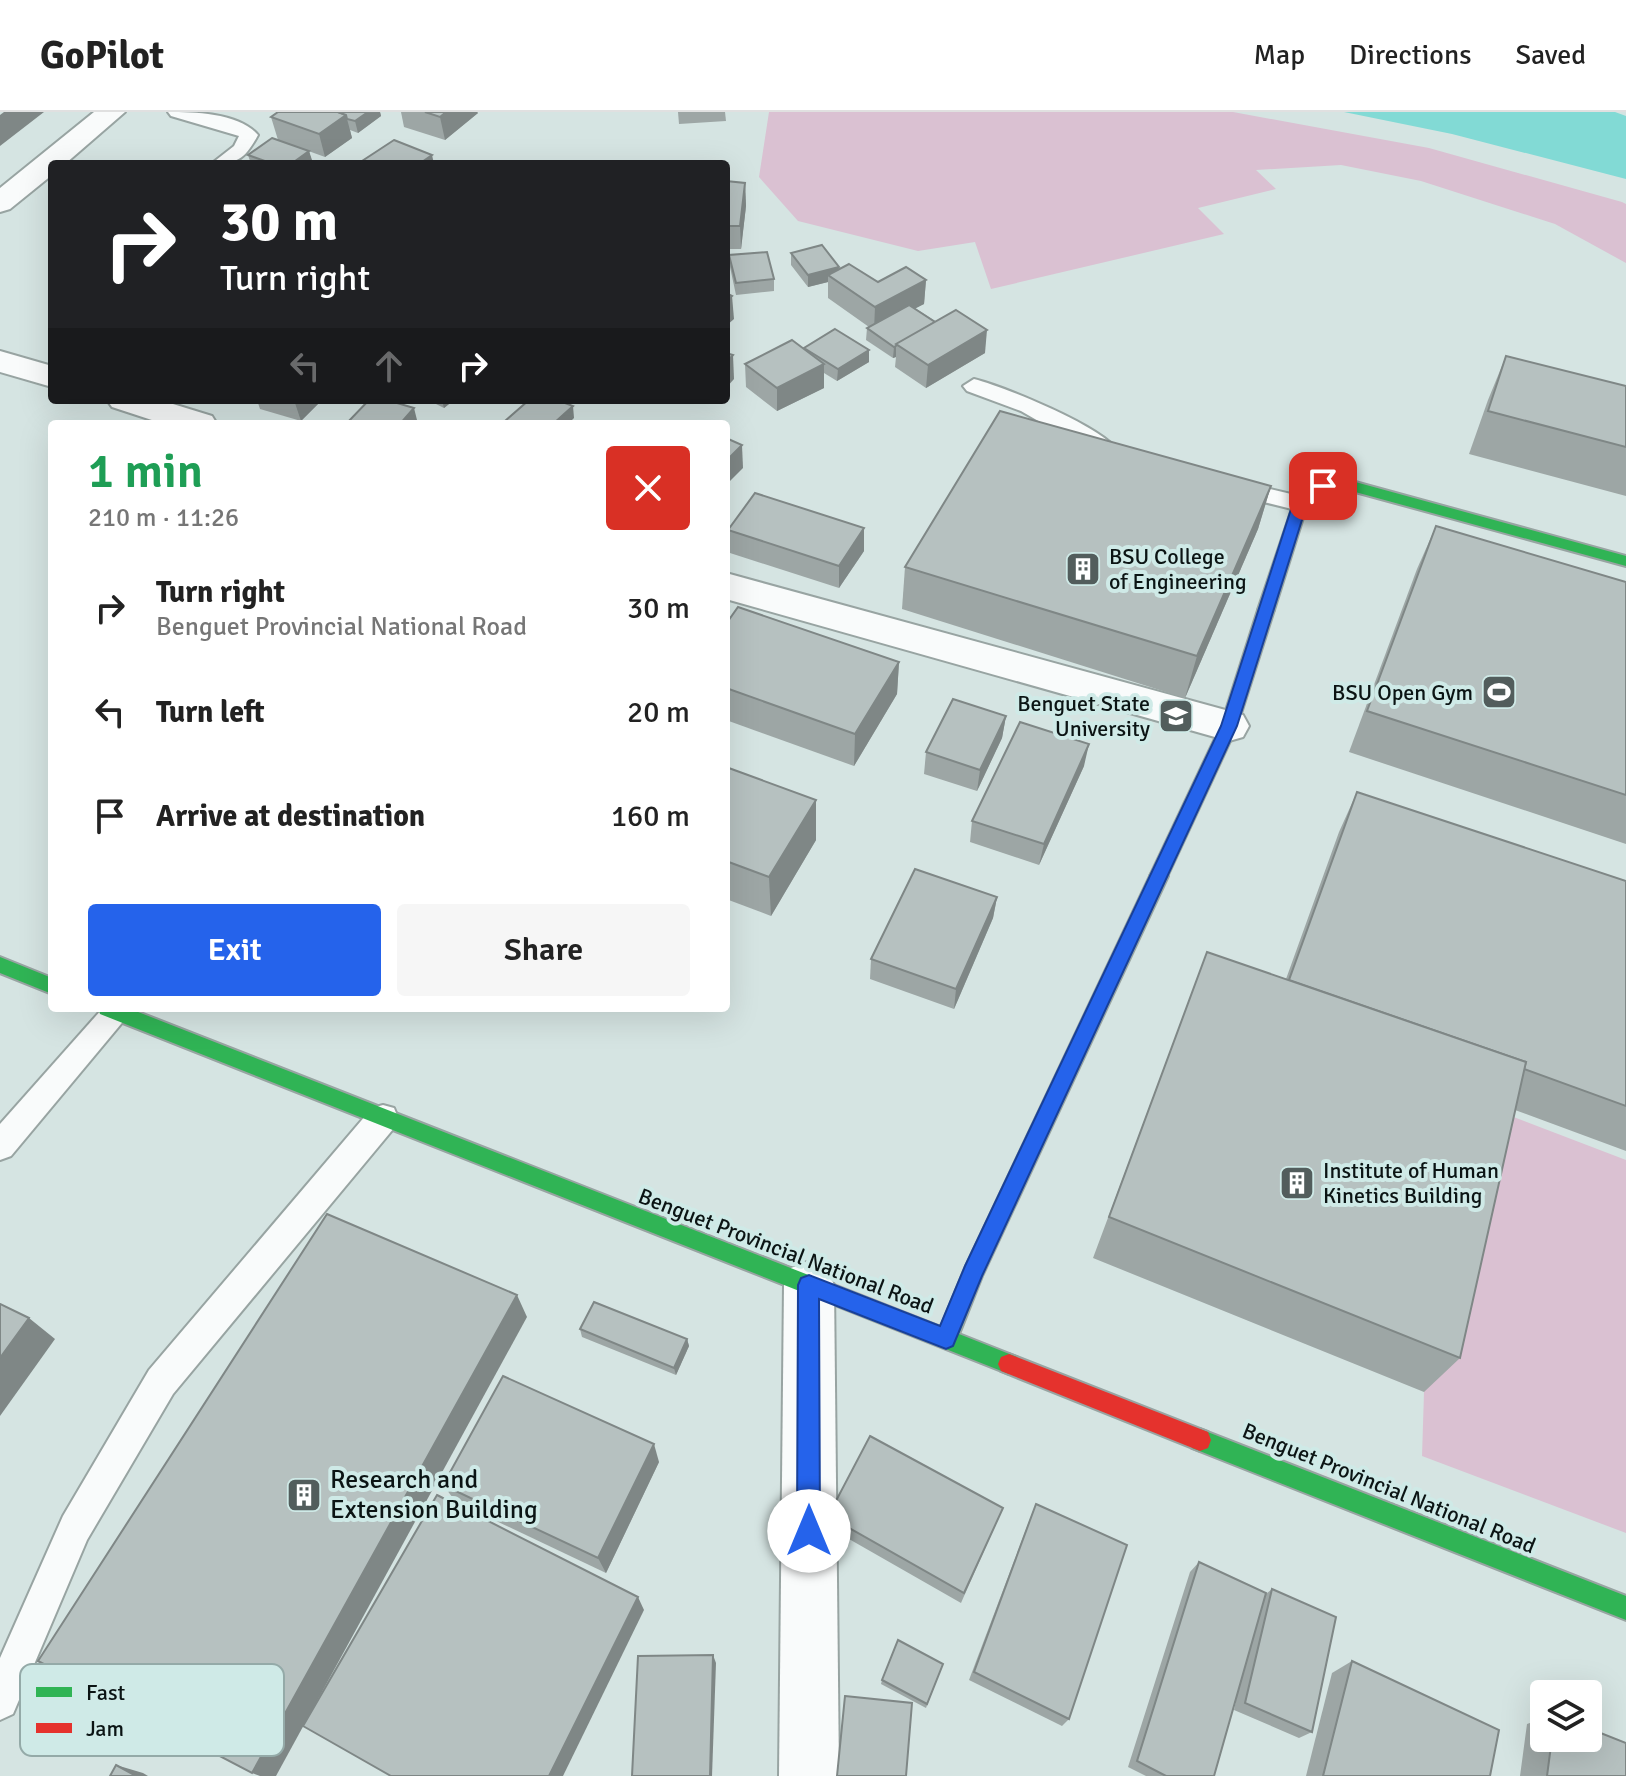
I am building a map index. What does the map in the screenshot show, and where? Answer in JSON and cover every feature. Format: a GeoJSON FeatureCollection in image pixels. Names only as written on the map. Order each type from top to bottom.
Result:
{"type":"FeatureCollection","features":[{"type":"Feature","properties":{"kind":"main road"},"geometry":{"type":"LineString","coordinates":[[946,1339],[979,1259],[1229,726],[1300,503],[1309,492],[1323,486],[1348,485],[1626,561]]}},
{"type":"Feature","properties":{"kind":"main road"},"geometry":{"type":"LineString","coordinates":[[0,965],[48,984]]}},
{"type":"Feature","properties":{"kind":"main road","name":"Benguet Provincial National Road"},"geometry":{"type":"LineString","coordinates":[[117,1012],[1626,1608]]}},
{"type":"Feature","properties":{"kind":"street"},"geometry":{"type":"LineString","coordinates":[[54,160],[111,112]]}},
{"type":"Feature","properties":{"kind":"street"},"geometry":{"type":"LineString","coordinates":[[0,203],[48,165]]}},
{"type":"Feature","properties":{"kind":"street"},"geometry":{"type":"LineString","coordinates":[[0,166],[36,175]]}},
{"type":"Feature","properties":{"kind":"street"},"geometry":{"type":"LineString","coordinates":[[0,361],[48,376]]}},
{"type":"Feature","properties":{"kind":"street"},"geometry":{"type":"LineString","coordinates":[[137,404],[187,420]]}},
{"type":"Feature","properties":{"kind":"street"},"geometry":{"type":"LineString","coordinates":[[730,587],[1229,726]]}},
{"type":"Feature","properties":{"kind":"street"},"geometry":{"type":"LineString","coordinates":[[809,1285],[809,1776]]}},
{"type":"Feature","properties":{"kind":"lane"},"geometry":{"type":"LineString","coordinates":[[177,112],[241,129],[249,135],[241,149],[226,160]]}},
{"type":"Feature","properties":{"kind":"lane"},"geometry":{"type":"LineString","coordinates":[[974,386],[1040,412],[1125,460]]}},
{"type":"Feature","properties":{"kind":"lane"},"geometry":{"type":"LineString","coordinates":[[1212,482],[1300,503]]}},
{"type":"Feature","properties":{"kind":"lane"},"geometry":{"type":"LineString","coordinates":[[0,1146],[110,1012]]}},
{"type":"Feature","properties":{"kind":"lane"},"geometry":{"type":"LineString","coordinates":[[0,1701],[75,1528],[161,1382],[383,1118]]}},
{"type":"Feature","properties":{"kind":"shaded area"},"geometry":{"type":"Polygon","coordinates":[[[769,112],[1233,112],[1429,148],[1622,202],[1626,204],[1626,263],[1555,224],[1421,181],[1341,165],[1256,170],[1276,189],[1198,208],[1224,234],[991,289],[975,242],[918,251],[798,221],[759,177],[769,112]]]}},
{"type":"Feature","properties":{"kind":"shaded area"},"geometry":{"type":"Polygon","coordinates":[[[1490,1108],[1626,1160],[1626,1533],[1422,1456],[1424,1392],[1490,1108]]]}},
{"type":"Feature","properties":{"kind":"water"},"geometry":{"type":"Polygon","coordinates":[[[1344,112],[1615,112],[1626,116],[1626,179],[1452,134],[1344,112]]]}},
{"type":"Feature","properties":{"kind":"building"},"geometry":{"type":"Polygon","coordinates":[[[278,112],[338,112],[346,115],[319,134],[271,117],[278,112]]]}},
{"type":"Feature","properties":{"kind":"building"},"geometry":{"type":"Polygon","coordinates":[[[338,112],[368,112],[355,121],[338,112]]]}},
{"type":"Feature","properties":{"kind":"building"},"geometry":{"type":"Polygon","coordinates":[[[425,112],[446,112],[440,117],[425,112]]]}},
{"type":"Feature","properties":{"kind":"building"},"geometry":{"type":"Polygon","coordinates":[[[272,138],[309,151],[297,160],[262,160],[248,155],[272,138]]]}},
{"type":"Feature","properties":{"kind":"building"},"geometry":{"type":"Polygon","coordinates":[[[394,140],[432,155],[425,160],[364,160],[394,140]]]}},
{"type":"Feature","properties":{"kind":"building"},"geometry":{"type":"Polygon","coordinates":[[[730,181],[745,183],[740,226],[730,226],[730,181]]]}},
{"type":"Feature","properties":{"kind":"building"},"geometry":{"type":"Polygon","coordinates":[[[822,245],[839,267],[808,275],[791,253],[822,245]]]}},
{"type":"Feature","properties":{"kind":"building"},"geometry":{"type":"Polygon","coordinates":[[[767,252],[774,279],[736,283],[730,255],[767,252]]]}},
{"type":"Feature","properties":{"kind":"building"},"geometry":{"type":"Polygon","coordinates":[[[849,264],[878,282],[906,267],[926,280],[875,307],[828,275],[849,264]]]}},
{"type":"Feature","properties":{"kind":"building"},"geometry":{"type":"Polygon","coordinates":[[[909,305],[935,322],[894,347],[867,328],[909,305]]]}},
{"type":"Feature","properties":{"kind":"building"},"geometry":{"type":"Polygon","coordinates":[[[956,310],[987,330],[928,365],[896,344],[956,310]]]}},
{"type":"Feature","properties":{"kind":"building"},"geometry":{"type":"Polygon","coordinates":[[[835,329],[869,350],[838,369],[804,348],[835,329]]]}},
{"type":"Feature","properties":{"kind":"building"},"geometry":{"type":"Polygon","coordinates":[[[792,340],[824,364],[777,388],[745,364],[792,340]]]}},
{"type":"Feature","properties":{"kind":"building"},"geometry":{"type":"Polygon","coordinates":[[[1506,356],[1626,386],[1626,447],[1488,411],[1506,356]]]}},
{"type":"Feature","properties":{"kind":"building"},"geometry":{"type":"Polygon","coordinates":[[[365,404],[400,404],[414,408],[404,420],[350,420],[365,404]]]}},
{"type":"Feature","properties":{"kind":"building"},"geometry":{"type":"Polygon","coordinates":[[[524,404],[573,406],[557,420],[506,420],[524,404]]]}},
{"type":"Feature","properties":{"kind":"building","name":"BSU College of Engineering"},"geometry":{"type":"Polygon","coordinates":[[[1000,411],[1271,486],[1197,656],[905,567],[1000,411]]]}},
{"type":"Feature","properties":{"kind":"building"},"geometry":{"type":"Polygon","coordinates":[[[730,440],[742,445],[730,457],[730,440]]]}},
{"type":"Feature","properties":{"kind":"building"},"geometry":{"type":"Polygon","coordinates":[[[755,493],[864,528],[839,566],[730,531],[755,493]]]}},
{"type":"Feature","properties":{"kind":"building","name":"BSU Open Gym"},"geometry":{"type":"Polygon","coordinates":[[[1436,526],[1626,582],[1626,795],[1367,711],[1436,526]]]}},
{"type":"Feature","properties":{"kind":"building"},"geometry":{"type":"Polygon","coordinates":[[[738,607],[899,662],[855,734],[730,689],[730,618],[738,607]]]}},
{"type":"Feature","properties":{"kind":"building"},"geometry":{"type":"Polygon","coordinates":[[[953,699],[1006,716],[980,770],[926,752],[953,699]]]}},
{"type":"Feature","properties":{"kind":"building"},"geometry":{"type":"Polygon","coordinates":[[[1020,722],[1089,744],[1044,844],[972,821],[1020,722]]]}},
{"type":"Feature","properties":{"kind":"building"},"geometry":{"type":"Polygon","coordinates":[[[730,768],[816,800],[769,877],[730,862],[730,768]]]}},
{"type":"Feature","properties":{"kind":"building"},"geometry":{"type":"Polygon","coordinates":[[[1357,792],[1626,881],[1626,1106],[1524,1069],[1526,1062],[1289,980],[1357,792]]]}},
{"type":"Feature","properties":{"kind":"building"},"geometry":{"type":"Polygon","coordinates":[[[915,869],[997,897],[956,989],[871,959],[915,869]]]}},
{"type":"Feature","properties":{"kind":"building","name":"Institute of Human Kinetics Building"},"geometry":{"type":"Polygon","coordinates":[[[1207,952],[1526,1062],[1460,1358],[1109,1217],[1207,952]]]}},
{"type":"Feature","properties":{"kind":"building","name":"Research and Extension Building"},"geometry":{"type":"Polygon","coordinates":[[[327,1214],[517,1295],[284,1715],[284,1664],[44,1664],[38,1661],[327,1214]]]}},
{"type":"Feature","properties":{"kind":"building"},"geometry":{"type":"Polygon","coordinates":[[[594,1302],[687,1339],[674,1368],[580,1329],[594,1302]]]}},
{"type":"Feature","properties":{"kind":"building"},"geometry":{"type":"Polygon","coordinates":[[[0,1304],[29,1318],[0,1358],[0,1304]]]}},
{"type":"Feature","properties":{"kind":"building"},"geometry":{"type":"Polygon","coordinates":[[[503,1376],[654,1444],[598,1558],[443,1485],[503,1376]]]}},
{"type":"Feature","properties":{"kind":"building"},"geometry":{"type":"Polygon","coordinates":[[[870,1436],[1003,1508],[964,1593],[828,1516],[870,1436]]]}},
{"type":"Feature","properties":{"kind":"building"},"geometry":{"type":"Polygon","coordinates":[[[437,1495],[638,1597],[549,1776],[391,1776],[303,1726],[437,1495]]]}},
{"type":"Feature","properties":{"kind":"building"},"geometry":{"type":"Polygon","coordinates":[[[1036,1504],[1127,1545],[1069,1719],[974,1672],[1036,1504]]]}},
{"type":"Feature","properties":{"kind":"building"},"geometry":{"type":"Polygon","coordinates":[[[1199,1562],[1266,1593],[1214,1776],[1166,1776],[1137,1761],[1199,1562]]]}},
{"type":"Feature","properties":{"kind":"building"},"geometry":{"type":"Polygon","coordinates":[[[1272,1589],[1336,1617],[1312,1732],[1245,1703],[1272,1589]]]}},
{"type":"Feature","properties":{"kind":"building"},"geometry":{"type":"Polygon","coordinates":[[[898,1640],[943,1664],[927,1704],[882,1680],[898,1640]]]}},
{"type":"Feature","properties":{"kind":"building"},"geometry":{"type":"Polygon","coordinates":[[[713,1655],[710,1776],[632,1776],[638,1656],[713,1655]]]}},
{"type":"Feature","properties":{"kind":"building"},"geometry":{"type":"Polygon","coordinates":[[[1352,1661],[1499,1730],[1490,1776],[1323,1776],[1352,1661]]]}},
{"type":"Feature","properties":{"kind":"building"},"geometry":{"type":"Polygon","coordinates":[[[845,1696],[912,1703],[906,1776],[837,1776],[845,1696]]]}},
{"type":"Feature","properties":{"kind":"building"},"geometry":{"type":"Polygon","coordinates":[[[1602,1734],[1626,1743],[1626,1776],[1547,1776],[1550,1752],[1602,1752],[1602,1734]]]}},
{"type":"Feature","properties":{"kind":"building","name":"Research and Extension Building"},"geometry":{"type":"Polygon","coordinates":[[[220,1756],[261,1756],[252,1773],[220,1756]]]}},
{"type":"Feature","properties":{"kind":"building"},"geometry":{"type":"Polygon","coordinates":[[[116,1765],[136,1776],[110,1776],[116,1765]]]}},
{"type":"Feature","properties":{"kind":"traffic: fast"},"geometry":{"type":"LineString","coordinates":[[1266,610],[1300,503],[1316,491],[1334,486],[1348,485],[1626,561]]}},
{"type":"Feature","properties":{"kind":"traffic: fast"},"geometry":{"type":"LineString","coordinates":[[946,1339],[973,1273],[1159,876]]}},
{"type":"Feature","properties":{"kind":"traffic: fast"},"geometry":{"type":"LineString","coordinates":[[0,965],[48,984]]}},
{"type":"Feature","properties":{"kind":"traffic: fast"},"geometry":{"type":"LineString","coordinates":[[117,1012],[1009,1364]]}},
{"type":"Feature","properties":{"kind":"traffic: fast"},"geometry":{"type":"LineString","coordinates":[[1200,1440],[1626,1608]]}},
{"type":"Feature","properties":{"kind":"traffic: jam"},"geometry":{"type":"LineString","coordinates":[[1159,876],[1229,726],[1266,610]]}},
{"type":"Feature","properties":{"kind":"traffic: jam"},"geometry":{"type":"LineString","coordinates":[[1009,1364],[1200,1440]]}},
{"type":"Feature","properties":{"kind":"place","name":"BSU College of Engineering"},"geometry":{"type":"Point","coordinates":[1083,569]}},
{"type":"Feature","properties":{"kind":"place","name":"BSU Open Gym"},"geometry":{"type":"Point","coordinates":[1499,692]}},
{"type":"Feature","properties":{"kind":"place","name":"Benguet State University"},"geometry":{"type":"Point","coordinates":[1176,716]}},
{"type":"Feature","properties":{"kind":"place","name":"Institute of Human Kinetics Building"},"geometry":{"type":"Point","coordinates":[1297,1183]}},
{"type":"Feature","properties":{"kind":"place","name":"Research and Extension Building"},"geometry":{"type":"Point","coordinates":[304,1495]}},
{"type":"Feature","properties":{"kind":"route"},"geometry":{"type":"LineString","coordinates":[[809,1531],[809,1285],[946,1339],[960,1301],[1229,726],[1300,503],[1309,492],[1323,486]]}}]}
